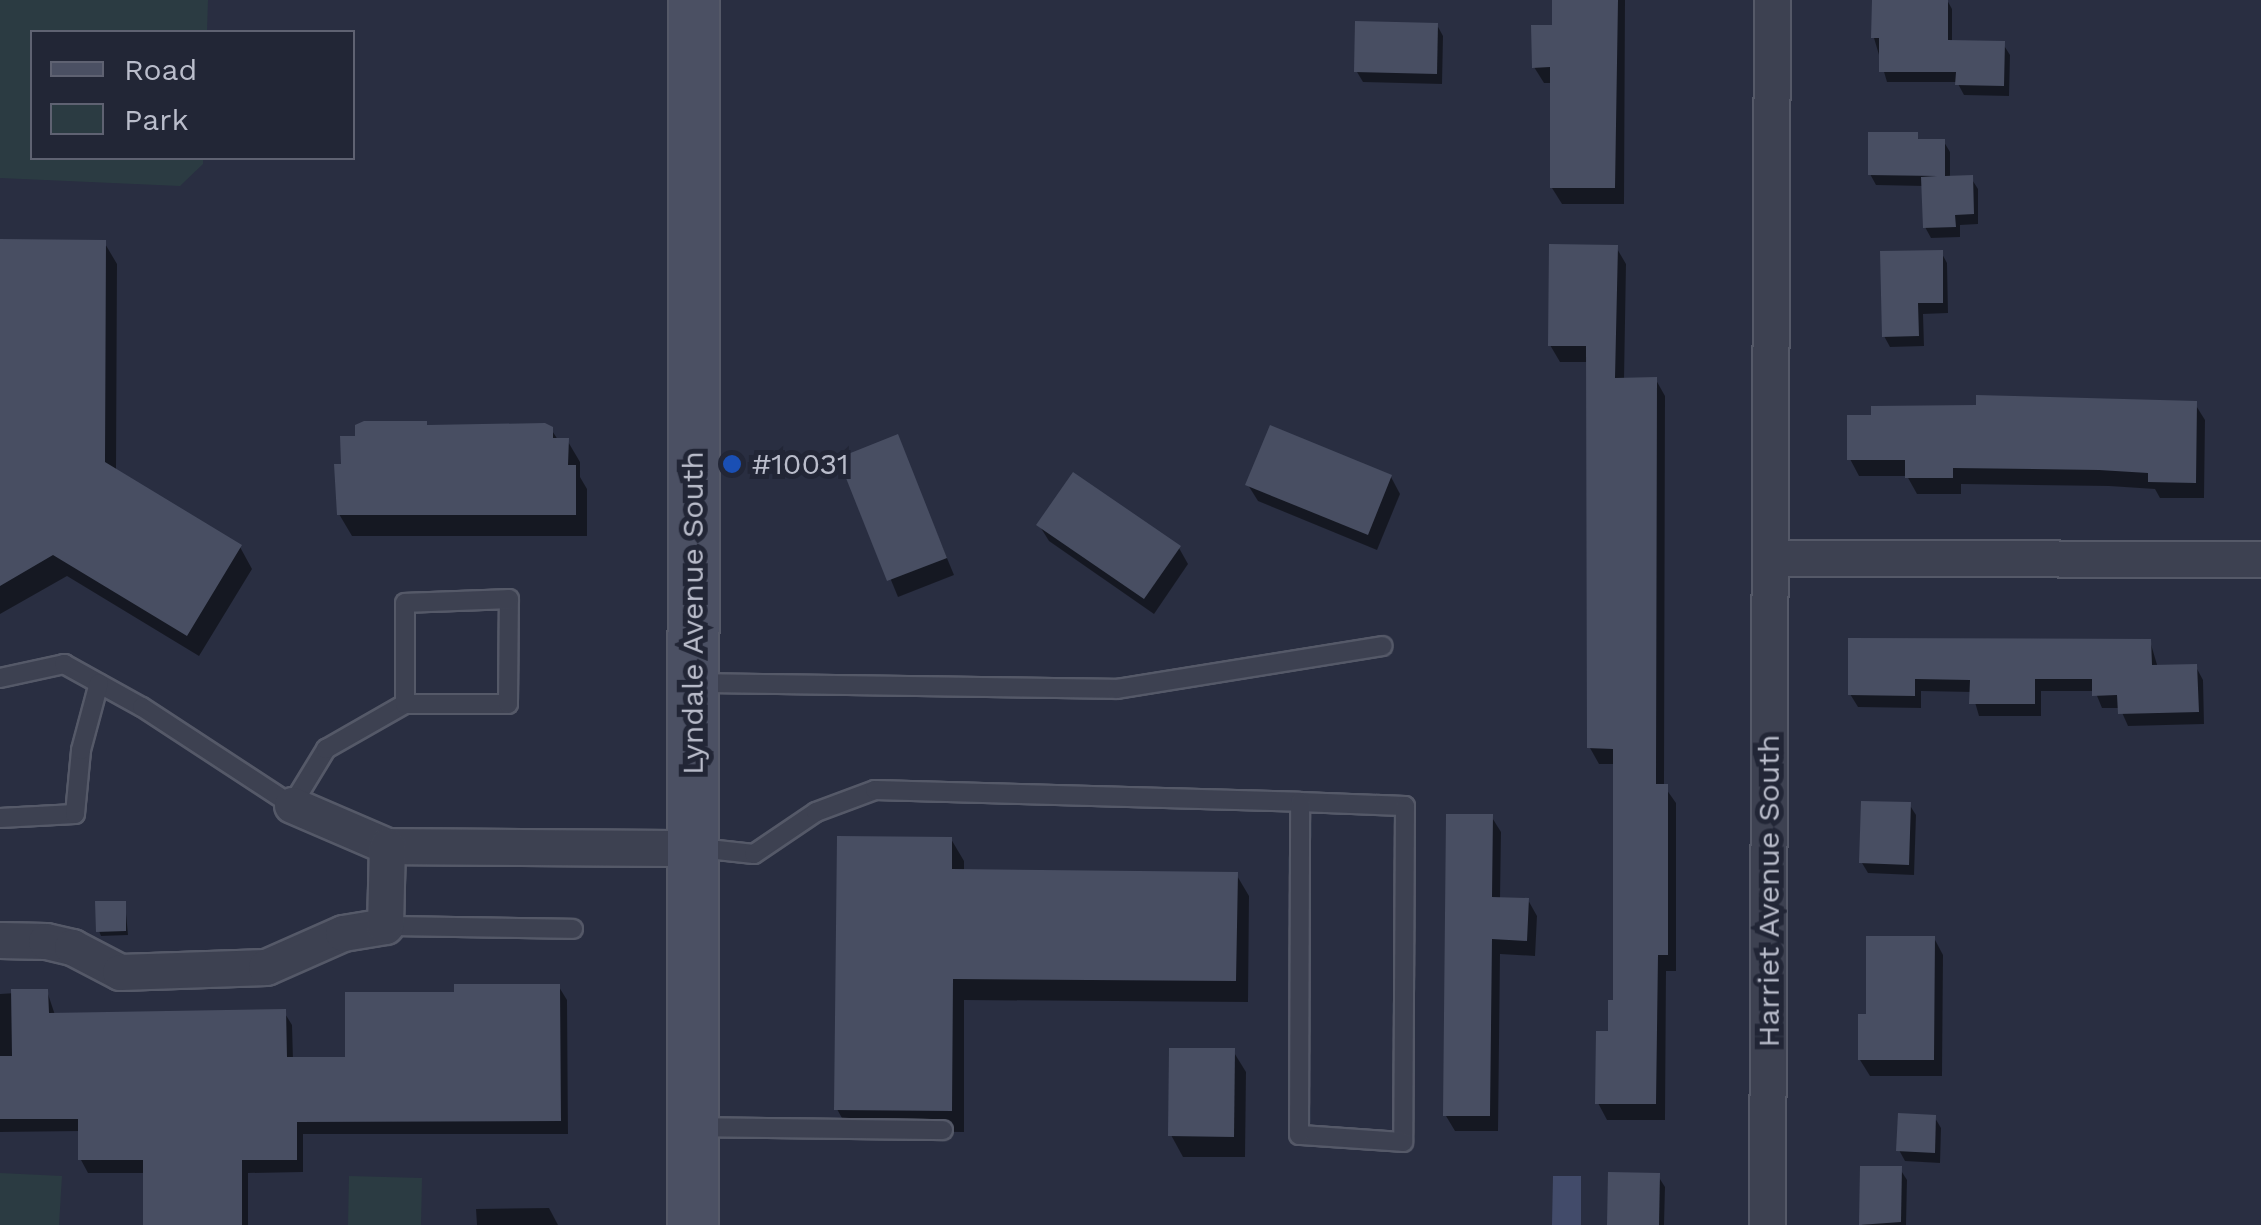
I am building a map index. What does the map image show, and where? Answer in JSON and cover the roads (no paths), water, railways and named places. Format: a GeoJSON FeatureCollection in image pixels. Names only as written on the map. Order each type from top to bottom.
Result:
{"type":"FeatureCollection","features":[{"type":"Feature","properties":{"kind":"street","name":"Lyndale Avenue South"},"geometry":{"type":"LineString","coordinates":[[693,1225],[694,0]]}},
{"type":"Feature","properties":{"kind":"street","name":"Harriet Avenue South"},"geometry":{"type":"LineString","coordinates":[[1767,1225],[1772,0]]}},
{"type":"Feature","properties":{"kind":"street"},"geometry":{"type":"LineString","coordinates":[[1771,558],[2261,559]]}},
{"type":"Feature","properties":{"kind":"street"},"geometry":{"type":"LineString","coordinates":[[292,806],[387,846],[693,848]]}},
{"type":"Feature","properties":{"kind":"street"},"geometry":{"type":"LineString","coordinates":[[0,940],[59,944],[120,972],[266,968],[344,934],[385,926],[387,846]]}},
{"type":"Feature","properties":{"kind":"lane"},"geometry":{"type":"LineString","coordinates":[[0,678],[64,664],[292,806],[326,749],[405,704],[508,704],[509,599],[405,603],[405,704]]}},
{"type":"Feature","properties":{"kind":"lane"},"geometry":{"type":"LineString","coordinates":[[693,683],[1117,689],[1383,646]]}},
{"type":"Feature","properties":{"kind":"lane"},"geometry":{"type":"LineString","coordinates":[[0,818],[75,814],[80,750],[99,683]]}},
{"type":"Feature","properties":{"kind":"lane"},"geometry":{"type":"LineString","coordinates":[[693,848],[754,854],[816,812],[875,790],[1300,802],[1405,806],[1402,1142],[1299,1135],[1300,802]]}},
{"type":"Feature","properties":{"kind":"lane"},"geometry":{"type":"LineString","coordinates":[[385,926],[573,929]]}},
{"type":"Feature","properties":{"kind":"lane"},"geometry":{"type":"LineString","coordinates":[[693,1127],[943,1130]]}},
{"type":"Feature","properties":{"kind":"water"},"geometry":{"type":"Polygon","coordinates":[[[1553,1176],[1581,1176],[1581,1225],[1552,1225],[1553,1176]]]}},
{"type":"Feature","properties":{"kind":"place","name":"#10031"},"geometry":{"type":"Point","coordinates":[732,464]}}]}
